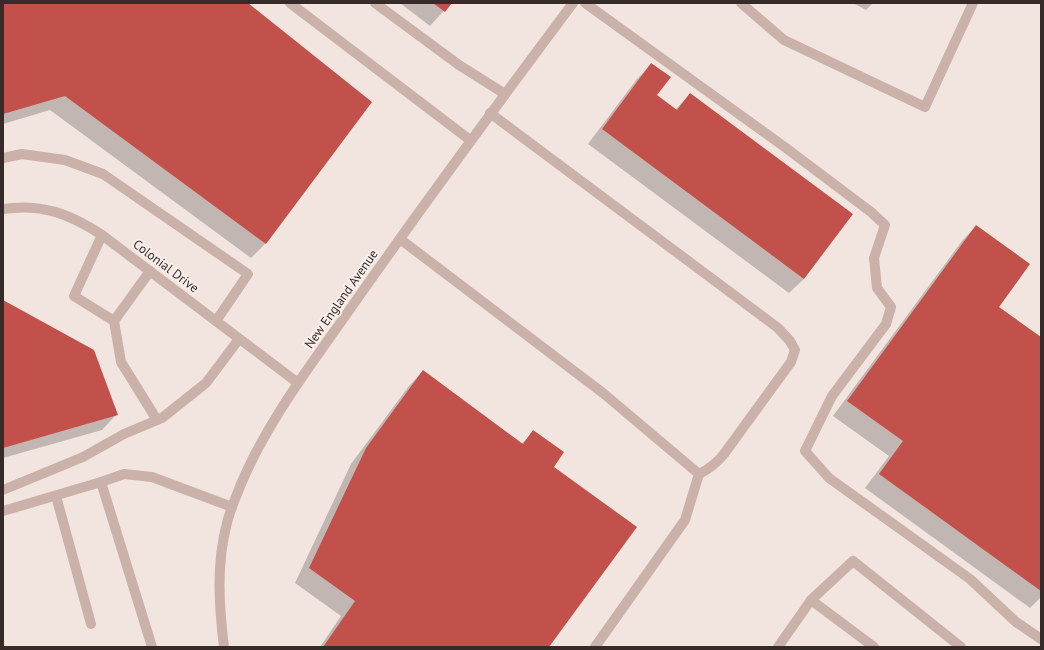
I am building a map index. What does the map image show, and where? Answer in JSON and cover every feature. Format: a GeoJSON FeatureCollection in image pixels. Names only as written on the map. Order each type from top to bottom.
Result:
{"type":"FeatureCollection","features":[{"type":"Feature","properties":{"kind":"street"},"geometry":{"type":"LineString","coordinates":[[290,3],[470,140]]}},
{"type":"Feature","properties":{"kind":"street"},"geometry":{"type":"LineString","coordinates":[[375,3],[459,65],[505,94]]}},
{"type":"Feature","properties":{"kind":"street","name":"New England Avenue"},"geometry":{"type":"LineString","coordinates":[[224,647],[219,600],[223,542],[232,507],[249,467],[269,428],[298,383],[470,140],[573,3]]}},
{"type":"Feature","properties":{"kind":"street"},"geometry":{"type":"LineString","coordinates":[[585,3],[786,148],[871,212],[885,225],[874,258],[877,288],[891,307],[886,324],[832,396],[805,451],[829,478],[970,579],[1016,622],[1041,639]]}},
{"type":"Feature","properties":{"kind":"street"},"geometry":{"type":"LineString","coordinates":[[741,3],[784,40],[925,107],[974,3]]}},
{"type":"Feature","properties":{"kind":"street"},"geometry":{"type":"LineString","coordinates":[[490,113],[778,328],[795,350],[791,362],[729,448],[717,462],[706,471],[699,474],[685,520],[596,647]]}},
{"type":"Feature","properties":{"kind":"street"},"geometry":{"type":"LineString","coordinates":[[3,158],[22,154],[65,160],[103,174],[248,274],[216,321]]}},
{"type":"Feature","properties":{"kind":"street","name":"Colonial Drive"},"geometry":{"type":"LineString","coordinates":[[3,209],[18,206],[40,207],[83,222],[298,383]]}},
{"type":"Feature","properties":{"kind":"street"},"geometry":{"type":"LineString","coordinates":[[102,235],[74,296],[114,321]]}},
{"type":"Feature","properties":{"kind":"street"},"geometry":{"type":"LineString","coordinates":[[400,239],[603,393],[699,474]]}},
{"type":"Feature","properties":{"kind":"street"},"geometry":{"type":"LineString","coordinates":[[150,271],[114,321],[120,362],[157,420]]}},
{"type":"Feature","properties":{"kind":"street"},"geometry":{"type":"LineString","coordinates":[[3,490],[83,457],[124,434],[162,418],[206,383],[239,339]]}},
{"type":"Feature","properties":{"kind":"street"},"geometry":{"type":"LineString","coordinates":[[3,511],[124,474],[152,477],[232,507]]}},
{"type":"Feature","properties":{"kind":"street"},"geometry":{"type":"LineString","coordinates":[[101,482],[152,647]]}},
{"type":"Feature","properties":{"kind":"street"},"geometry":{"type":"LineString","coordinates":[[56,496],[91,624]]}},
{"type":"Feature","properties":{"kind":"street"},"geometry":{"type":"LineString","coordinates":[[778,647],[811,600],[853,562],[961,647]]}},
{"type":"Feature","properties":{"kind":"street"},"geometry":{"type":"LineString","coordinates":[[811,600],[874,647]]}},
{"type":"Feature","properties":{"kind":"building"},"geometry":{"type":"Polygon","coordinates":[[[3,3],[248,3],[372,102],[266,244],[65,96],[3,114],[3,3]]]}},
{"type":"Feature","properties":{"kind":"building"},"geometry":{"type":"Polygon","coordinates":[[[433,3],[452,3],[445,12],[433,3]]]}},
{"type":"Feature","properties":{"kind":"building"},"geometry":{"type":"Polygon","coordinates":[[[651,63],[671,77],[657,95],[677,110],[690,93],[853,214],[804,279],[602,129],[651,63]]]}},
{"type":"Feature","properties":{"kind":"building"},"geometry":{"type":"Polygon","coordinates":[[[976,225],[1030,264],[999,307],[1041,337],[1041,591],[879,474],[903,441],[847,401],[976,225]]]}},
{"type":"Feature","properties":{"kind":"building"},"geometry":{"type":"Polygon","coordinates":[[[3,300],[94,350],[118,415],[3,448],[3,300]]]}},
{"type":"Feature","properties":{"kind":"building"},"geometry":{"type":"Polygon","coordinates":[[[423,370],[523,444],[533,430],[564,452],[554,467],[637,527],[549,647],[323,647],[355,601],[309,568],[366,448],[423,370]]]}}]}
